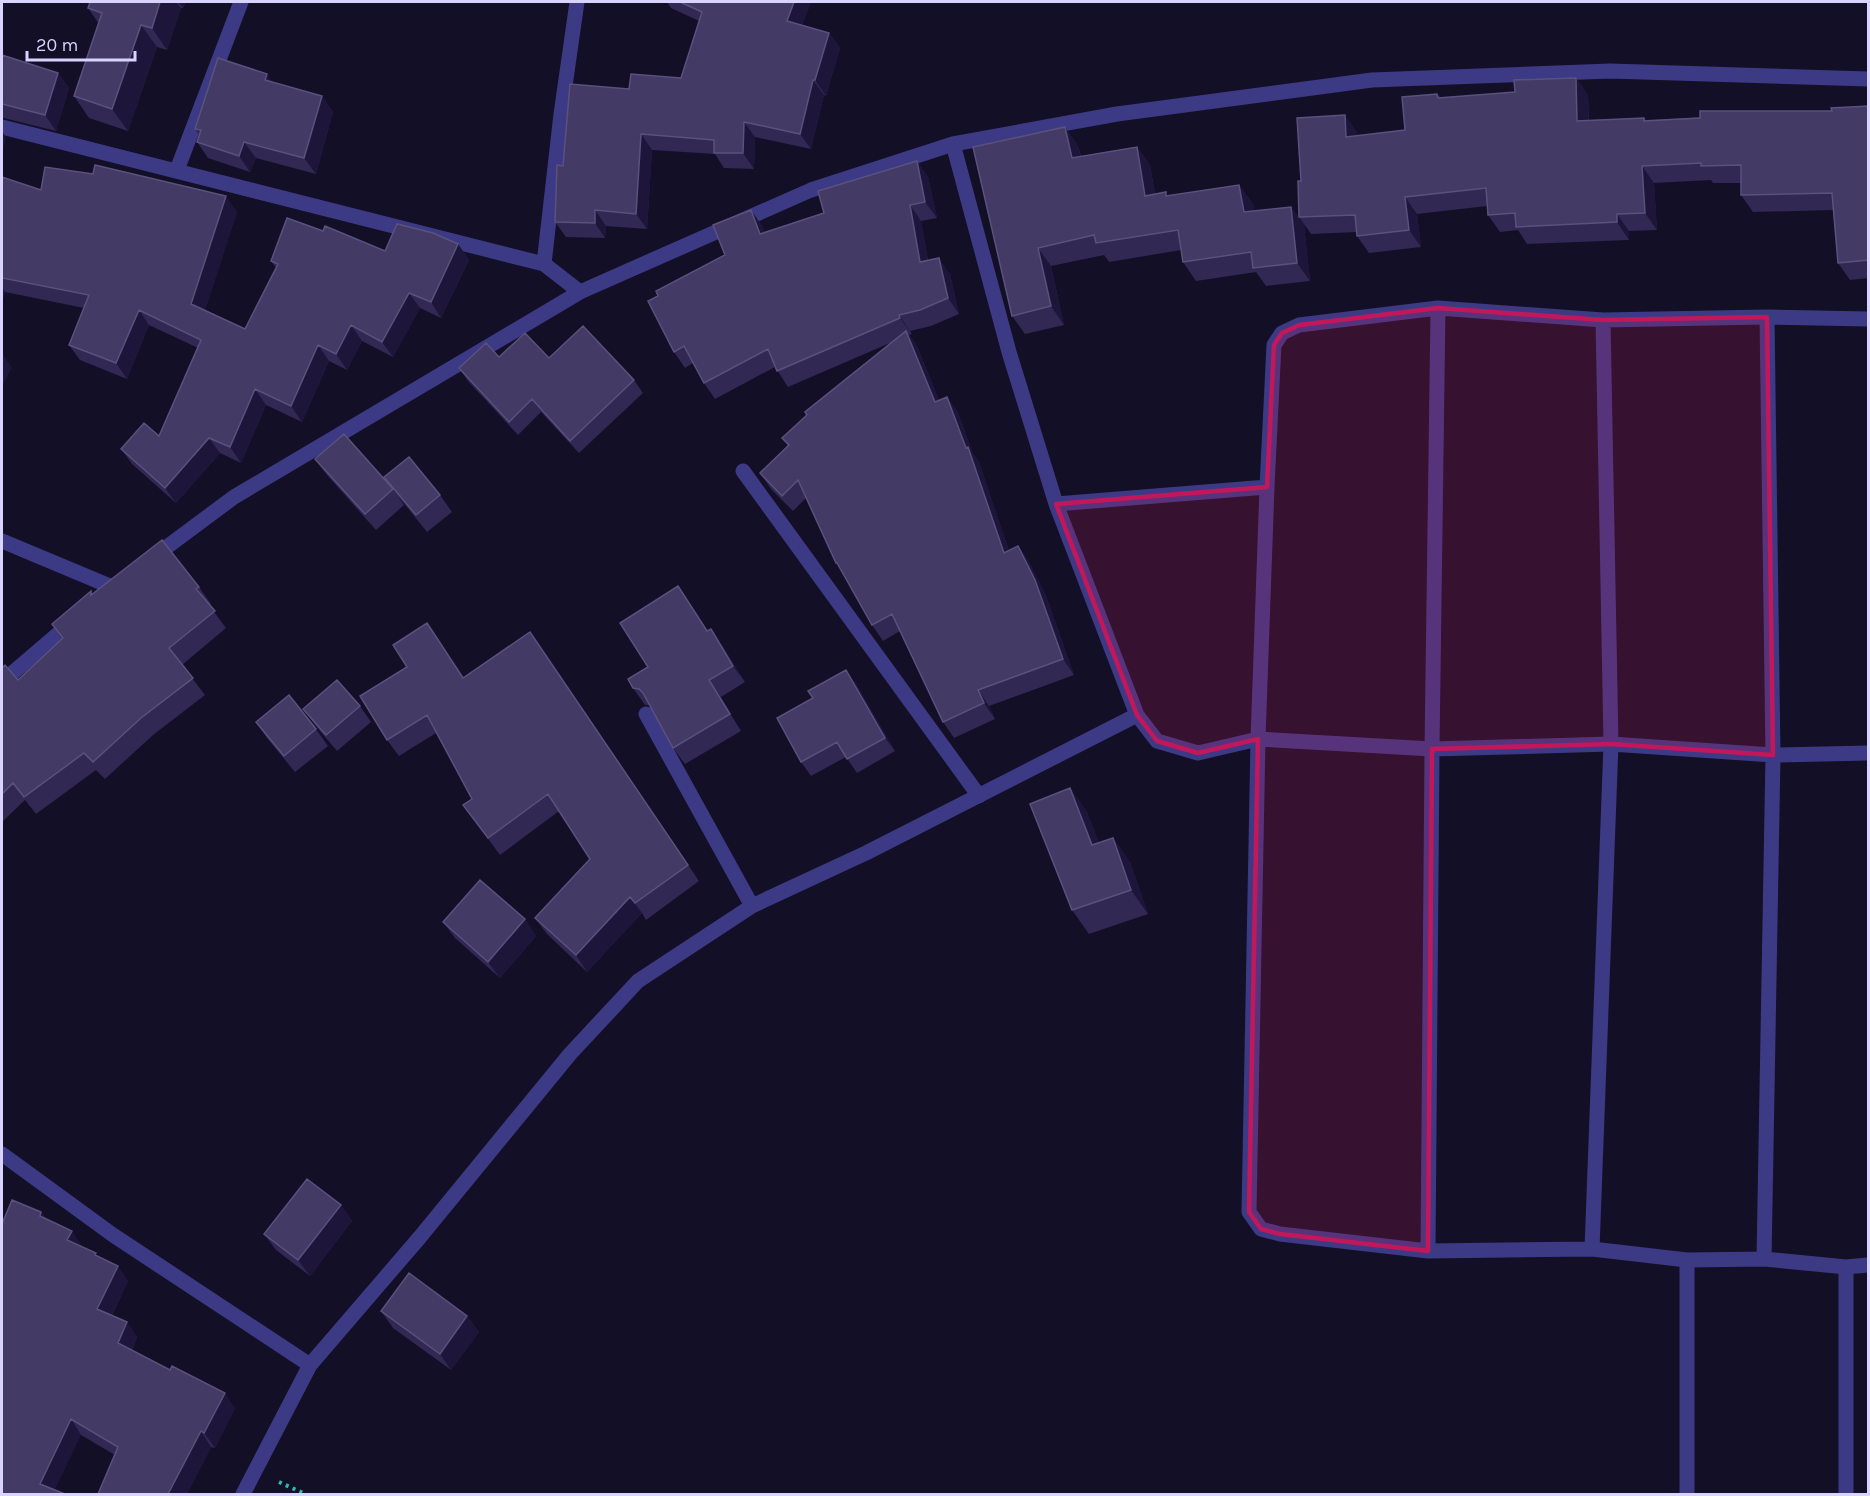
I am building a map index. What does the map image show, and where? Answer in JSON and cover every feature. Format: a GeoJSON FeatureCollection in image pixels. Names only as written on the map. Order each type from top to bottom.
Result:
{"type":"FeatureCollection","features":[{"type":"Feature","properties":{"kind":"street"},"geometry":{"type":"LineString","coordinates":[[177,170],[241,2]]}},
{"type":"Feature","properties":{"kind":"street"},"geometry":{"type":"LineString","coordinates":[[544,264],[561,114],[577,2]]}},
{"type":"Feature","properties":{"kind":"street"},"geometry":{"type":"LineString","coordinates":[[140,567],[234,497],[580,292],[811,190],[953,144],[1117,114],[1372,80],[1610,71],[1869,80]]}},
{"type":"Feature","properties":{"kind":"street"},"geometry":{"type":"LineString","coordinates":[[2,127],[544,264],[580,292]]}},
{"type":"Feature","properties":{"kind":"street"},"geometry":{"type":"LineString","coordinates":[[953,144],[1009,352],[1056,504],[1137,715],[1157,741],[1198,753],[1258,739],[1432,749],[1611,744],[1773,755],[1869,753]]}},
{"type":"Feature","properties":{"kind":"street"},"geometry":{"type":"LineString","coordinates":[[1428,1251],[1438,309]]}},
{"type":"Feature","properties":{"kind":"street"},"geometry":{"type":"LineString","coordinates":[[1869,319],[1767,316],[1603,320],[1438,309],[1299,325],[1282,333],[1274,345],[1267,487],[1258,739],[1249,1212],[1261,1229],[1280,1234],[1428,1251],[1592,1249],[1687,1260],[1764,1259],[1846,1267],[1869,1264]]}},
{"type":"Feature","properties":{"kind":"street"},"geometry":{"type":"LineString","coordinates":[[1764,1259],[1773,755],[1767,316]]}},
{"type":"Feature","properties":{"kind":"street"},"geometry":{"type":"LineString","coordinates":[[1592,1249],[1611,744],[1603,320]]}},
{"type":"Feature","properties":{"kind":"street"},"geometry":{"type":"LineString","coordinates":[[743,471],[979,796]]}},
{"type":"Feature","properties":{"kind":"street"},"geometry":{"type":"LineString","coordinates":[[1056,504],[1267,487]]}},
{"type":"Feature","properties":{"kind":"street"},"geometry":{"type":"LineString","coordinates":[[2,541],[113,587]]}},
{"type":"Feature","properties":{"kind":"street"},"geometry":{"type":"LineString","coordinates":[[2,682],[87,609]]}},
{"type":"Feature","properties":{"kind":"street"},"geometry":{"type":"LineString","coordinates":[[646,714],[752,906]]}},
{"type":"Feature","properties":{"kind":"street"},"geometry":{"type":"LineString","coordinates":[[243,1494],[310,1365],[420,1237],[570,1054],[638,981],[752,906],[866,854],[1137,715]]}},
{"type":"Feature","properties":{"kind":"street"},"geometry":{"type":"LineString","coordinates":[[2,1154],[112,1235],[310,1365]]}},
{"type":"Feature","properties":{"kind":"street"},"geometry":{"type":"LineString","coordinates":[[1687,1260],[1687,1494]]}},
{"type":"Feature","properties":{"kind":"street"},"geometry":{"type":"LineString","coordinates":[[1846,1267],[1846,1494]]}},
{"type":"Feature","properties":{"kind":"highlighted area"},"geometry":{"type":"Polygon","coordinates":[[[1438,308],[1603,320],[1767,317],[1773,755],[1611,744],[1432,749],[1428,1251],[1280,1234],[1261,1229],[1249,1212],[1258,739],[1198,753],[1157,741],[1137,715],[1056,504],[1267,487],[1274,345],[1282,333],[1299,325],[1438,308]]]}},
{"type":"Feature","properties":{"kind":"building"},"geometry":{"type":"Polygon","coordinates":[[[90,2],[160,2],[152,28],[141,25],[112,109],[74,96],[102,13],[88,8],[90,2]]]}},
{"type":"Feature","properties":{"kind":"building"},"geometry":{"type":"Polygon","coordinates":[[[680,2],[794,2],[787,21],[829,33],[815,80],[813,80],[800,134],[744,122],[743,153],[714,153],[714,140],[641,134],[636,214],[595,210],[595,223],[555,222],[557,165],[563,166],[570,84],[629,89],[631,74],[681,78],[702,12],[680,2]]]}},
{"type":"Feature","properties":{"kind":"building"},"geometry":{"type":"Polygon","coordinates":[[[2,55],[58,73],[45,115],[2,104],[2,55]]]}},
{"type":"Feature","properties":{"kind":"building"},"geometry":{"type":"Polygon","coordinates":[[[218,58],[267,74],[265,80],[322,96],[304,158],[244,142],[239,156],[197,142],[201,130],[195,129],[218,58]]]}},
{"type":"Feature","properties":{"kind":"building"},"geometry":{"type":"Polygon","coordinates":[[[1576,78],[1577,121],[1700,118],[1700,111],[1832,111],[1831,108],[1869,106],[1869,260],[1838,263],[1832,193],[1741,195],[1741,165],[1701,166],[1701,163],[1642,166],[1645,213],[1617,214],[1617,222],[1516,227],[1515,213],[1488,215],[1486,188],[1405,197],[1409,230],[1357,236],[1355,215],[1299,217],[1298,181],[1301,181],[1297,118],[1345,115],[1346,137],[1405,130],[1402,97],[1437,94],[1438,98],[1515,92],[1514,80],[1576,78]]]}},
{"type":"Feature","properties":{"kind":"building"},"geometry":{"type":"Polygon","coordinates":[[[1065,127],[1072,158],[1137,147],[1145,196],[1166,192],[1166,196],[1239,185],[1244,212],[1291,207],[1297,263],[1253,268],[1251,252],[1183,262],[1178,230],[1096,243],[1094,235],[1038,248],[1051,306],[1012,316],[973,147],[1065,127]]]}},
{"type":"Feature","properties":{"kind":"building"},"geometry":{"type":"Polygon","coordinates":[[[917,161],[925,202],[910,205],[920,262],[939,258],[948,298],[920,310],[899,315],[900,318],[777,371],[768,349],[704,383],[684,346],[674,352],[648,301],[658,296],[656,291],[725,255],[713,225],[751,210],[760,234],[824,213],[818,191],[917,161]]]}},
{"type":"Feature","properties":{"kind":"building"},"geometry":{"type":"Polygon","coordinates":[[[95,165],[226,196],[191,304],[245,329],[278,264],[271,261],[287,218],[323,231],[325,226],[385,251],[397,224],[433,233],[458,244],[431,302],[409,293],[382,342],[351,325],[336,354],[318,345],[291,406],[255,389],[230,447],[209,438],[165,488],[121,449],[144,423],[159,436],[201,340],[139,310],[116,363],[69,345],[89,295],[2,278],[2,177],[41,190],[45,167],[93,174],[95,165]]]}},
{"type":"Feature","properties":{"kind":"building"},"geometry":{"type":"Polygon","coordinates":[[[583,326],[634,380],[570,441],[532,399],[509,422],[459,368],[486,343],[499,357],[525,333],[549,358],[583,326]]]}},
{"type":"Feature","properties":{"kind":"building"},"geometry":{"type":"Polygon","coordinates":[[[906,331],[935,402],[947,397],[966,448],[968,447],[1004,553],[1018,546],[1035,580],[1063,659],[978,690],[984,703],[943,722],[892,614],[872,625],[836,563],[798,480],[782,496],[760,473],[789,445],[782,438],[807,415],[805,412],[906,331]]]}},
{"type":"Feature","properties":{"kind":"building"},"geometry":{"type":"Polygon","coordinates":[[[344,434],[393,489],[365,514],[315,459],[344,434]]]}},
{"type":"Feature","properties":{"kind":"building"},"geometry":{"type":"Polygon","coordinates":[[[409,457],[440,495],[416,515],[384,477],[409,457]]]}},
{"type":"Feature","properties":{"kind":"building"},"geometry":{"type":"Polygon","coordinates":[[[162,540],[199,587],[196,589],[215,611],[169,648],[193,678],[141,718],[93,762],[84,753],[24,797],[13,783],[2,794],[2,668],[5,665],[18,680],[63,638],[52,624],[91,591],[91,595],[162,540]]]}},
{"type":"Feature","properties":{"kind":"building"},"geometry":{"type":"Polygon","coordinates":[[[678,586],[707,631],[711,629],[733,666],[709,680],[730,714],[673,748],[643,693],[633,688],[628,679],[648,667],[620,623],[678,586]]]}},
{"type":"Feature","properties":{"kind":"building"},"geometry":{"type":"Polygon","coordinates":[[[427,623],[463,678],[530,632],[688,865],[635,903],[630,897],[576,955],[535,918],[590,859],[548,794],[488,838],[463,805],[472,799],[427,715],[387,740],[360,696],[407,667],[393,645],[427,623]]]}},
{"type":"Feature","properties":{"kind":"building"},"geometry":{"type":"Polygon","coordinates":[[[846,670],[885,738],[847,759],[837,742],[801,762],[777,718],[813,698],[808,691],[846,670]]]}},
{"type":"Feature","properties":{"kind":"building"},"geometry":{"type":"Polygon","coordinates":[[[337,680],[360,706],[326,735],[303,709],[337,680]]]}},
{"type":"Feature","properties":{"kind":"building"},"geometry":{"type":"Polygon","coordinates":[[[289,695],[316,729],[284,756],[256,722],[289,695]]]}},
{"type":"Feature","properties":{"kind":"building"},"geometry":{"type":"Polygon","coordinates":[[[1070,788],[1092,845],[1113,838],[1131,890],[1072,910],[1030,804],[1070,788]]]}},
{"type":"Feature","properties":{"kind":"building"},"geometry":{"type":"Polygon","coordinates":[[[480,880],[525,919],[488,962],[443,922],[480,880]]]}},
{"type":"Feature","properties":{"kind":"building"},"geometry":{"type":"Polygon","coordinates":[[[307,1179],[341,1205],[298,1260],[264,1234],[307,1179]]]}},
{"type":"Feature","properties":{"kind":"building"},"geometry":{"type":"Polygon","coordinates":[[[12,1200],[41,1212],[40,1216],[72,1231],[67,1240],[118,1266],[97,1309],[127,1322],[118,1343],[170,1370],[172,1366],[225,1393],[204,1433],[201,1431],[168,1494],[98,1494],[118,1447],[71,1419],[40,1484],[65,1494],[2,1494],[2,1224],[12,1200]]]}},
{"type":"Feature","properties":{"kind":"building"},"geometry":{"type":"Polygon","coordinates":[[[409,1273],[467,1316],[440,1354],[381,1311],[409,1273]]]}}]}
